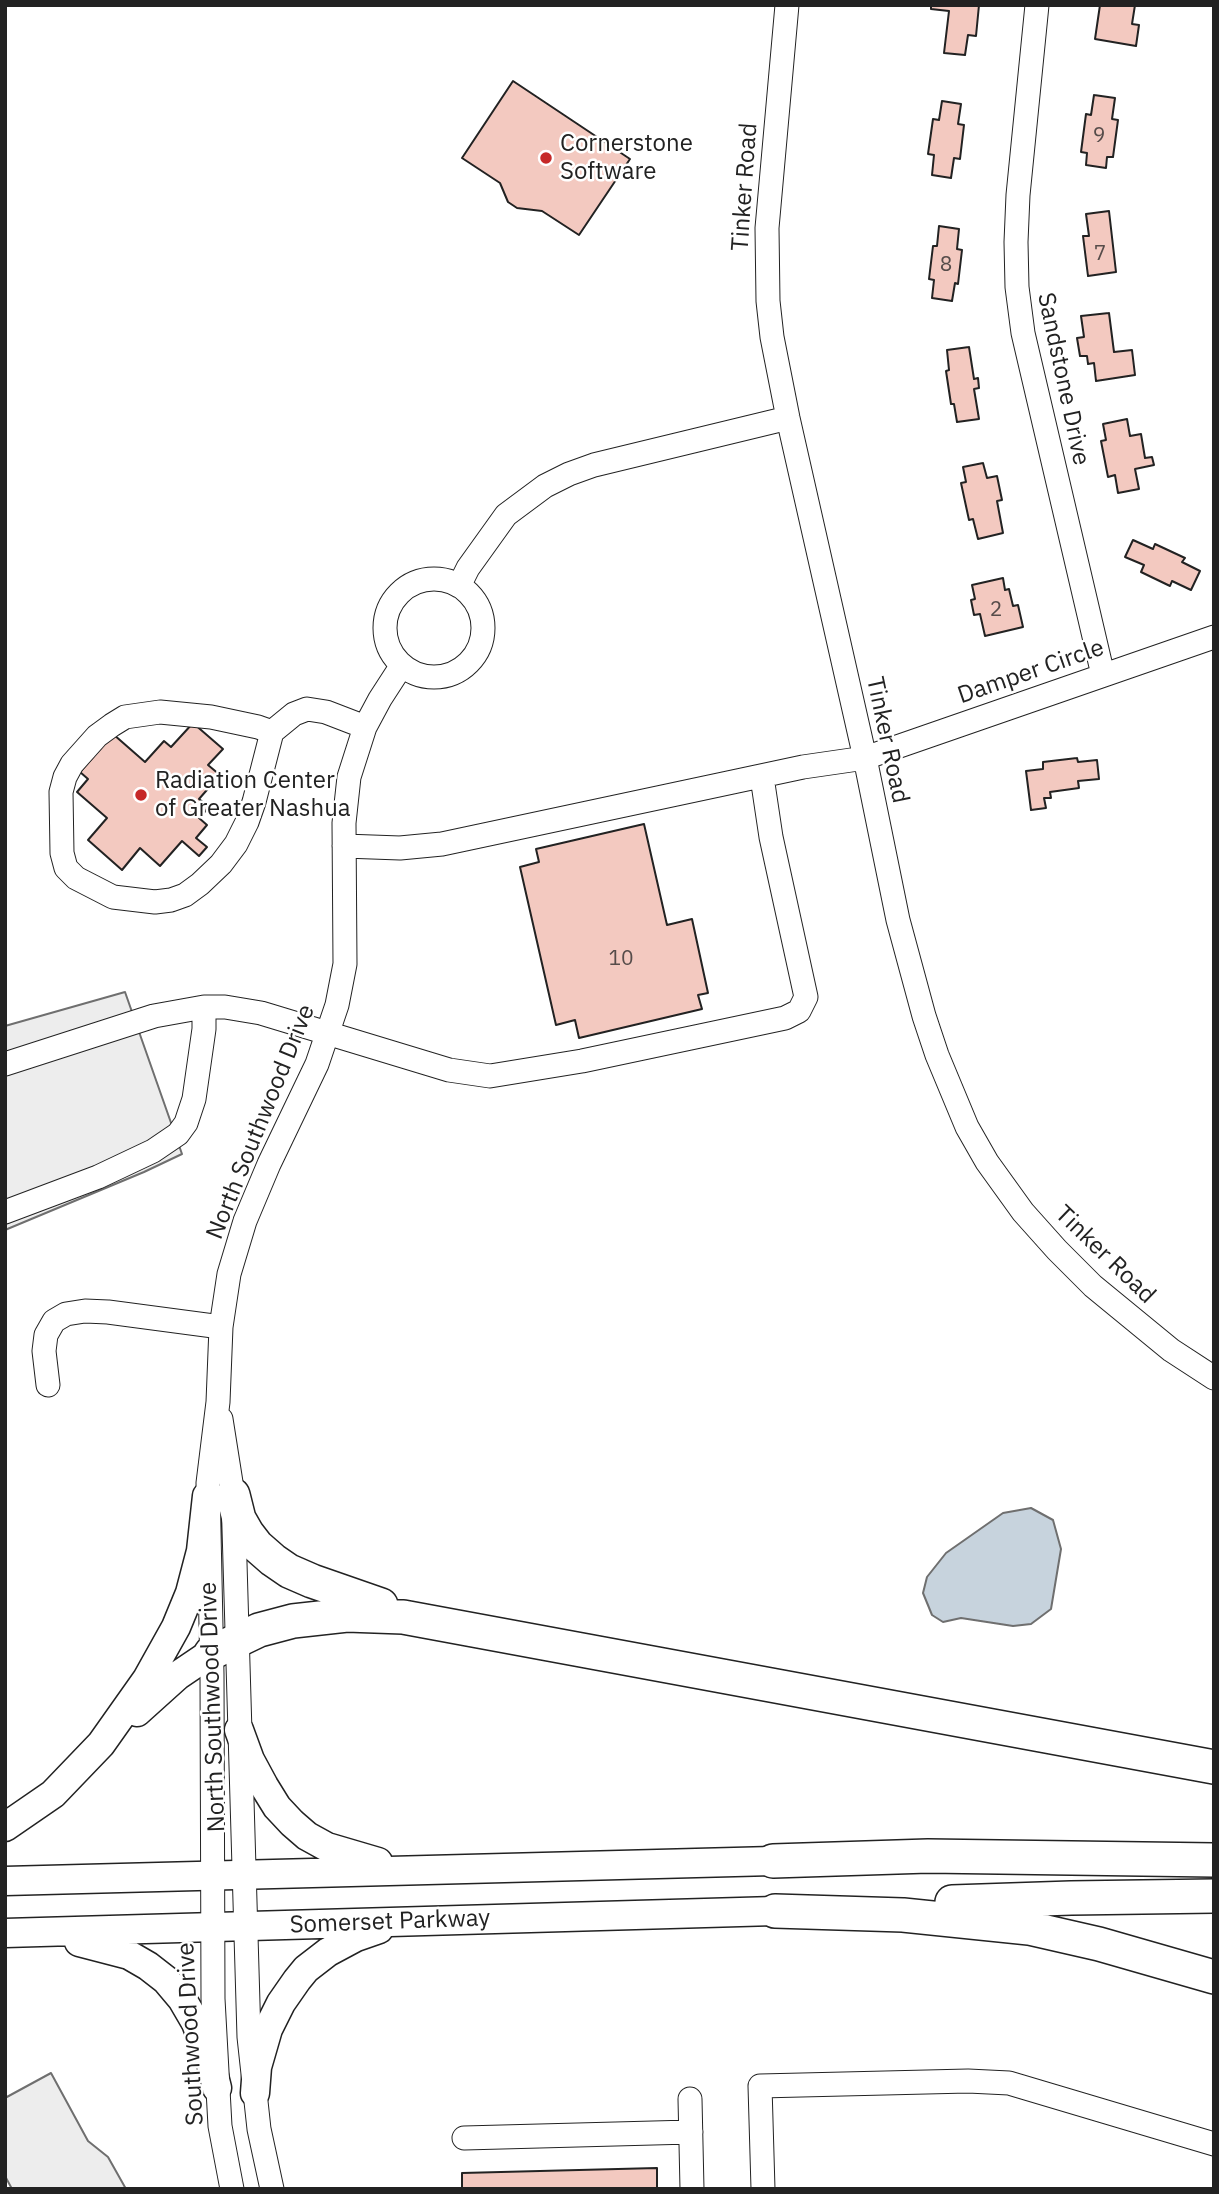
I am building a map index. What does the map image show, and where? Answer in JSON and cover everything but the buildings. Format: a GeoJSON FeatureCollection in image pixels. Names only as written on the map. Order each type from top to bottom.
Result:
{"type":"FeatureCollection","features":[{"type":"Feature","properties":{"kind":"highway"},"geometry":{"type":"LineString","coordinates":[[220,1496],[239,1519],[251,1540],[289,1571],[353,1597],[475,1629]]}},
{"type":"Feature","properties":{"kind":"highway"},"geometry":{"type":"LineString","coordinates":[[224,1646],[259,1630],[284,1623],[337,1615],[403,1617],[1214,1767]]}},
{"type":"Feature","properties":{"kind":"highway"},"geometry":{"type":"LineString","coordinates":[[773,1861],[928,1856],[1214,1860]]}},
{"type":"Feature","properties":{"kind":"highway"},"geometry":{"type":"LineString","coordinates":[[775,1911],[1029,1899],[1214,1896]]}},
{"type":"Feature","properties":{"kind":"highway"},"geometry":{"type":"LineString","coordinates":[[775,1911],[903,1915],[1020,1927],[1090,1941],[1214,1977]]}},
{"type":"Feature","properties":{"kind":"main road"},"geometry":{"type":"LineString","coordinates":[[101,1744],[147,1679],[181,1616],[220,1496]]}},
{"type":"Feature","properties":{"kind":"main road"},"geometry":{"type":"LineString","coordinates":[[5,1827],[52,1794],[101,1744],[167,1685],[224,1646]]}},
{"type":"Feature","properties":{"kind":"main road"},"geometry":{"type":"LineString","coordinates":[[239,1730],[250,1760],[271,1797],[292,1823],[307,1836],[327,1847],[362,1858],[433,1869]]}},
{"type":"Feature","properties":{"kind":"main road","name":"Somerset Parkway"},"geometry":{"type":"LineString","coordinates":[[5,1881],[773,1861]]}},
{"type":"Feature","properties":{"kind":"main road","name":"Somerset Parkway"},"geometry":{"type":"LineString","coordinates":[[10,1933],[775,1911]]}},
{"type":"Feature","properties":{"kind":"main road"},"geometry":{"type":"LineString","coordinates":[[255,2093],[257,2067],[268,2029],[297,1980],[317,1960],[341,1944],[373,1930],[406,1922]]}},
{"type":"Feature","properties":{"kind":"main road"},"geometry":{"type":"LineString","coordinates":[[10,1933],[106,1947],[139,1960],[157,1972],[182,1999],[195,2023],[210,2060],[217,2088]]}},
{"type":"Feature","properties":{"kind":"street","name":"Tinker Road"},"geometry":{"type":"LineString","coordinates":[[787,5],[770,182],[766,265],[772,337],[898,920],[937,1055],[967,1127],[987,1162],[1023,1212],[1093,1286],[1171,1350],[1214,1378]]}},
{"type":"Feature","properties":{"kind":"street","name":"Sandstone Drive"},"geometry":{"type":"LineString","coordinates":[[1037,5],[1018,195],[1017,287],[1023,333],[1103,675]]}},
{"type":"Feature","properties":{"kind":"street"},"geometry":{"type":"LineString","coordinates":[[459,586],[468,568],[506,515],[531,494],[559,479],[610,461],[788,418]]}},
{"type":"Feature","properties":{"kind":"street"},"geometry":{"type":"LineString","coordinates":[[440,580],[459,586],[478,606],[483,623],[482,641],[468,664],[453,674],[435,677],[417,674],[402,665],[390,648],[385,628],[386,618],[402,592],[419,582],[440,580]]}},
{"type":"Feature","properties":{"kind":"street","name":"Damper Circle"},"geometry":{"type":"LineString","coordinates":[[344,846],[409,848],[442,844],[803,767],[865,758],[1214,637]]}},
{"type":"Feature","properties":{"kind":"street","name":"North Southwood Drive"},"geometry":{"type":"LineString","coordinates":[[212,1876],[224,1646],[220,1496],[229,1461],[218,1402],[221,1327],[229,1274],[245,1221],[268,1164],[310,1080],[329,1033],[345,964],[344,823],[349,777],[365,727],[402,665]]}},
{"type":"Feature","properties":{"kind":"street"},"geometry":{"type":"LineString","coordinates":[[272,732],[211,717],[160,712],[125,717],[112,725],[97,736],[72,764],[65,777],[61,792],[62,853],[66,868],[76,878],[113,897],[155,902],[185,895],[221,864],[236,844],[254,802],[272,732],[294,714],[307,709],[334,714],[365,727]]}},
{"type":"Feature","properties":{"kind":"street"},"geometry":{"type":"LineString","coordinates":[[5,1064],[154,1016],[204,1007],[225,1007],[261,1013],[449,1070],[490,1076],[582,1061],[785,1018],[799,1011],[806,997],[762,777]]}},
{"type":"Feature","properties":{"kind":"street"},"geometry":{"type":"LineString","coordinates":[[5,1212],[98,1177],[153,1151],[178,1134],[186,1123],[194,1099],[204,1029],[204,1007]]}},
{"type":"Feature","properties":{"kind":"street"},"geometry":{"type":"LineString","coordinates":[[48,1385],[44,1351],[46,1335],[54,1321],[66,1314],[108,1312],[221,1327]]}},
{"type":"Feature","properties":{"kind":"street","name":"North Southwood Drive"},"geometry":{"type":"LineString","coordinates":[[224,1646],[239,1730],[246,1927]]}},
{"type":"Feature","properties":{"kind":"street","name":"Southwood Drive"},"geometry":{"type":"LineString","coordinates":[[212,1876],[213,2018],[217,2088],[222,2144],[232,2189]]}},
{"type":"Feature","properties":{"kind":"street"},"geometry":{"type":"LineString","coordinates":[[246,1927],[248,2020],[255,2093],[262,2148],[272,2189]]}},
{"type":"Feature","properties":{"kind":"street"},"geometry":{"type":"LineString","coordinates":[[763,2189],[760,2085],[968,2081],[1009,2084],[1214,2144]]}},
{"type":"Feature","properties":{"kind":"street"},"geometry":{"type":"LineString","coordinates":[[690,2099],[692,2189]]}},
{"type":"Feature","properties":{"kind":"street"},"geometry":{"type":"LineString","coordinates":[[464,2137],[691,2132]]}},
{"type":"Feature","properties":{"kind":"shaded area"},"geometry":{"type":"Polygon","coordinates":[[[125,992],[182,1154],[5,1230],[5,1026],[125,992]]]}},
{"type":"Feature","properties":{"kind":"shaded area"},"geometry":{"type":"Polygon","coordinates":[[[1031,1508],[1053,1520],[1061,1549],[1051,1609],[1031,1624],[1013,1626],[961,1618],[943,1622],[932,1615],[923,1593],[927,1577],[946,1553],[1003,1513],[1031,1508]]]}},
{"type":"Feature","properties":{"kind":"shaded area"},"geometry":{"type":"Polygon","coordinates":[[[51,2073],[88,2141],[108,2157],[126,2189],[12,2189],[5,2176],[5,2098],[51,2073]]]}},
{"type":"Feature","properties":{"kind":"place","name":"Cornerstone Software"},"geometry":{"type":"Point","coordinates":[546,158]}},
{"type":"Feature","properties":{"kind":"place","name":"Radiation Center of Greater Nashua"},"geometry":{"type":"Point","coordinates":[141,795]}}]}
